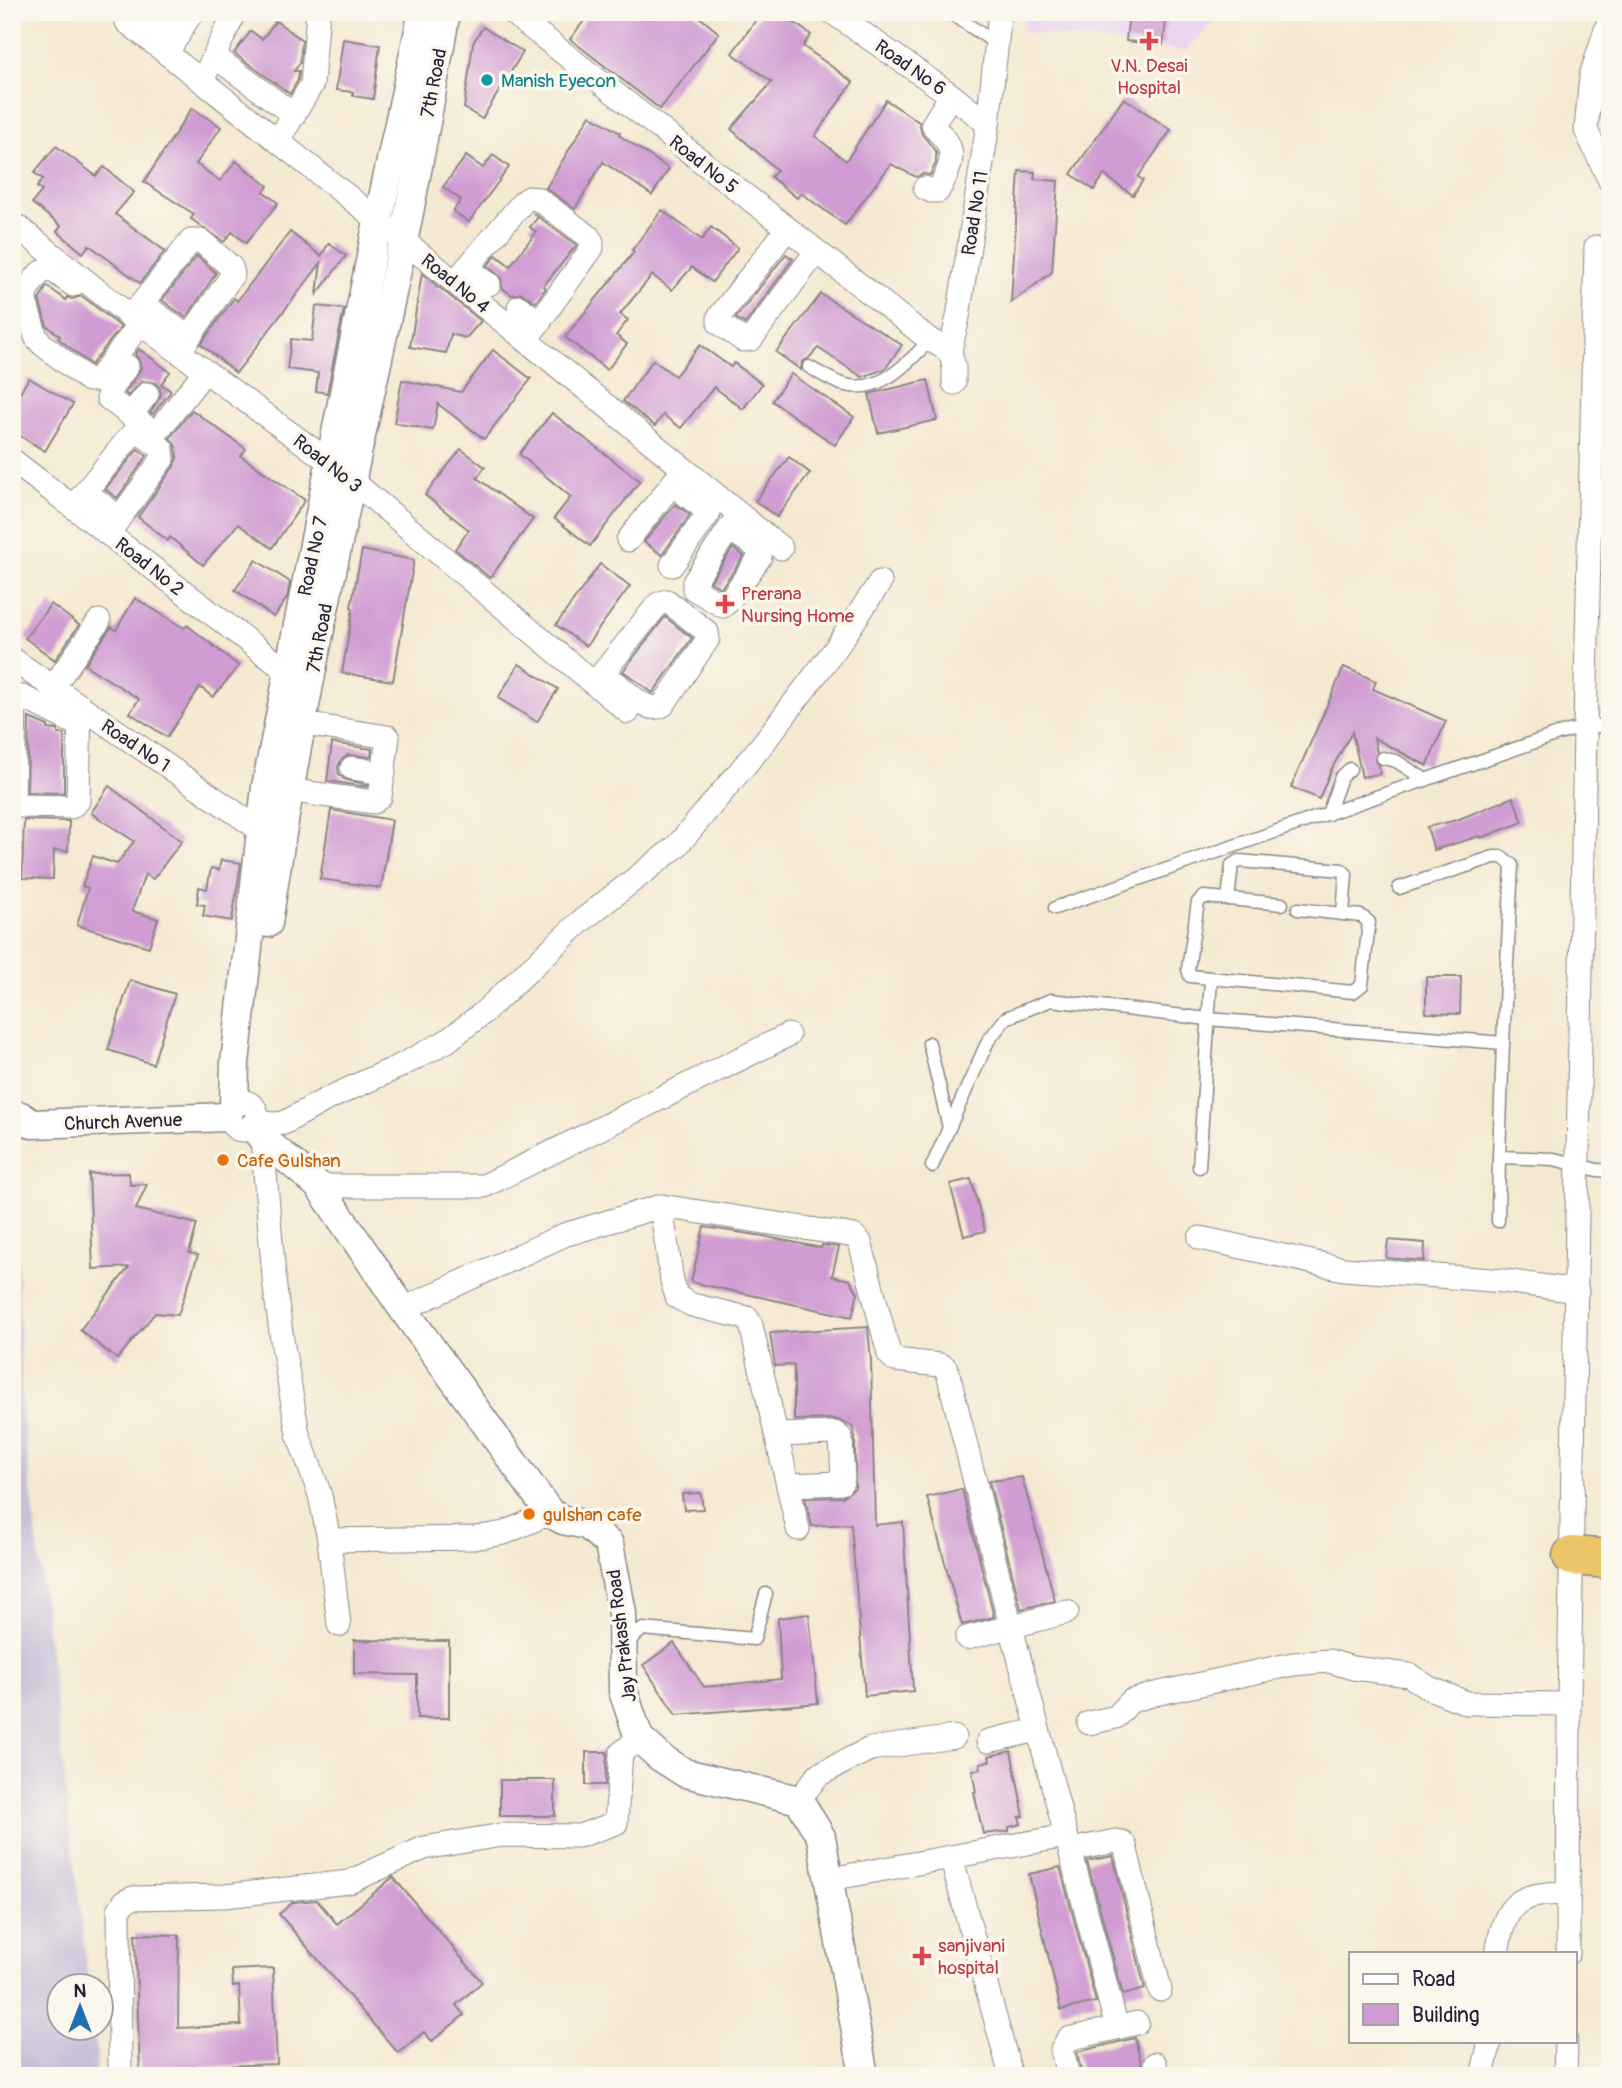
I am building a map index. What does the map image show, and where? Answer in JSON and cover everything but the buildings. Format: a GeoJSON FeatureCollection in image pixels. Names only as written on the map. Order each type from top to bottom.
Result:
{"type":"FeatureCollection","features":[{"type":"Feature","properties":{"kind":"highway"},"geometry":{"type":"LineString","coordinates":[[1572,1556],[1610,1559]]}},
{"type":"Feature","properties":{"kind":"street"},"geometry":{"type":"LineString","coordinates":[[149,12],[172,44],[192,12]]}},
{"type":"Feature","properties":{"kind":"street"},"geometry":{"type":"LineString","coordinates":[[202,81],[231,20],[232,12]]}},
{"type":"Feature","properties":{"kind":"street"},"geometry":{"type":"LineString","coordinates":[[278,141],[312,84],[318,12]]}},
{"type":"Feature","properties":{"kind":"street","name":"Road No 7"},"geometry":{"type":"LineString","coordinates":[[247,1118],[235,1062],[277,788],[341,471],[378,222],[423,12]]}},
{"type":"Feature","properties":{"kind":"street","name":"7th Road"},"geometry":{"type":"LineString","coordinates":[[341,471],[403,240],[446,12]]}},
{"type":"Feature","properties":{"kind":"street","name":"Road No 5"},"geometry":{"type":"LineString","coordinates":[[511,12],[782,236],[940,345]]}},
{"type":"Feature","properties":{"kind":"street","name":"Road No 6"},"geometry":{"type":"LineString","coordinates":[[832,12],[951,94],[988,124]]}},
{"type":"Feature","properties":{"kind":"street","name":"Road No 11"},"geometry":{"type":"LineString","coordinates":[[940,345],[958,317],[988,124],[1000,12]]}},
{"type":"Feature","properties":{"kind":"street"},"geometry":{"type":"LineString","coordinates":[[1609,12],[1609,20],[1591,76],[1586,130],[1610,181]]}},
{"type":"Feature","properties":{"kind":"street","name":"Road No 4"},"geometry":{"type":"LineString","coordinates":[[127,22],[172,44],[202,81],[378,222],[461,275],[533,331],[678,477],[734,522],[781,548]]}},
{"type":"Feature","properties":{"kind":"street"},"geometry":{"type":"LineString","coordinates":[[214,56],[294,115]]}},
{"type":"Feature","properties":{"kind":"street"},"geometry":{"type":"LineString","coordinates":[[925,188],[938,191],[949,169],[951,150],[946,139],[935,130],[933,124],[951,94]]}},
{"type":"Feature","properties":{"kind":"street"},"geometry":{"type":"LineString","coordinates":[[489,284],[461,275],[529,198],[538,199],[588,236],[592,248],[533,331],[519,307]]}},
{"type":"Feature","properties":{"kind":"street","name":"Road No 3"},"geometry":{"type":"LineString","coordinates":[[18,227],[65,272],[140,322],[184,345],[205,371],[341,471],[598,678],[628,712]]}},
{"type":"Feature","properties":{"kind":"street"},"geometry":{"type":"LineString","coordinates":[[782,236],[719,317],[718,321],[727,328],[743,340],[751,339],[811,258]]}},
{"type":"Feature","properties":{"kind":"street"},"geometry":{"type":"LineString","coordinates":[[65,272],[40,272],[26,290],[25,301],[36,337],[41,344],[88,380],[96,380],[140,322],[191,241],[201,241],[231,267],[233,274],[184,345],[140,322]]}},
{"type":"Feature","properties":{"kind":"street"},"geometry":{"type":"LineString","coordinates":[[1568,1952],[1569,1704],[1585,727],[1596,247]]}},
{"type":"Feature","properties":{"kind":"street"},"geometry":{"type":"LineString","coordinates":[[140,322],[108,398],[153,432],[160,431],[205,371]]}},
{"type":"Feature","properties":{"kind":"street"},"geometry":{"type":"LineString","coordinates":[[940,345],[954,367],[954,383]]}},
{"type":"Feature","properties":{"kind":"street"},"geometry":{"type":"LineString","coordinates":[[1592,412],[1610,376]]}},
{"type":"Feature","properties":{"kind":"street"},"geometry":{"type":"LineString","coordinates":[[131,415],[148,394]]}},
{"type":"Feature","properties":{"kind":"street"},"geometry":{"type":"LineString","coordinates":[[80,500],[132,434],[141,433],[162,449],[163,457],[114,526]]}},
{"type":"Feature","properties":{"kind":"street","name":"Road No 2"},"geometry":{"type":"LineString","coordinates":[[12,460],[80,500],[114,526],[298,680]]}},
{"type":"Feature","properties":{"kind":"street"},"geometry":{"type":"LineString","coordinates":[[672,565],[708,514],[707,511],[686,504],[678,477]]}},
{"type":"Feature","properties":{"kind":"street"},"geometry":{"type":"LineString","coordinates":[[628,540],[678,477]]}},
{"type":"Feature","properties":{"kind":"street"},"geometry":{"type":"LineString","coordinates":[[247,1118],[273,1124],[284,1123],[327,1099],[447,1041],[483,1013],[580,922],[677,846],[770,735],[836,648],[880,582]]}},
{"type":"Feature","properties":{"kind":"street"},"geometry":{"type":"LineString","coordinates":[[663,601],[667,601],[709,635],[659,708],[649,708],[598,678],[663,601]]}},
{"type":"Feature","properties":{"kind":"street"},"geometry":{"type":"LineString","coordinates":[[53,687],[99,621]]}},
{"type":"Feature","properties":{"kind":"street"},"geometry":{"type":"LineString","coordinates":[[20,665],[27,699]]}},
{"type":"Feature","properties":{"kind":"street","name":"Road No 1"},"geometry":{"type":"LineString","coordinates":[[20,665],[53,687],[80,717],[270,837]]}},
{"type":"Feature","properties":{"kind":"street"},"geometry":{"type":"LineString","coordinates":[[19,696],[80,717],[76,805],[18,806],[13,799],[13,702],[19,696]]}},
{"type":"Feature","properties":{"kind":"street"},"geometry":{"type":"LineString","coordinates":[[277,788],[374,802],[380,797],[388,737],[290,722]]}},
{"type":"Feature","properties":{"kind":"street"},"geometry":{"type":"LineString","coordinates":[[352,768],[384,773]]}},
{"type":"Feature","properties":{"kind":"street"},"geometry":{"type":"LineString","coordinates":[[319,1186],[484,1186],[788,1035]]}},
{"type":"Feature","properties":{"kind":"street"},"geometry":{"type":"LineString","coordinates":[[247,1118],[319,1186],[403,1310],[550,1513],[504,1533],[474,1538],[329,1540]]}},
{"type":"Feature","properties":{"kind":"street"},"geometry":{"type":"LineString","coordinates":[[247,1118],[298,1434],[320,1495],[329,1540],[339,1625]]}},
{"type":"Feature","properties":{"kind":"street","name":"Church Avenue"},"geometry":{"type":"LineString","coordinates":[[24,1123],[247,1118]]}},
{"type":"Feature","properties":{"kind":"street"},"geometry":{"type":"LineString","coordinates":[[403,1310],[564,1235],[661,1206],[854,1236],[860,1242],[889,1354],[895,1360],[940,1365],[945,1367],[948,1373],[1068,1843],[1127,2025],[1068,2039],[1062,2050],[1068,2076]]}},
{"type":"Feature","properties":{"kind":"street"},"geometry":{"type":"LineString","coordinates":[[661,1206],[672,1281],[677,1297],[692,1305],[747,1318],[751,1325],[798,1529]]}},
{"type":"Feature","properties":{"kind":"street"},"geometry":{"type":"LineString","coordinates":[[1200,1238],[1344,1269],[1504,1281],[1577,1291]]}},
{"type":"Feature","properties":{"kind":"street"},"geometry":{"type":"LineString","coordinates":[[777,1435],[835,1433],[841,1438],[841,1483],[788,1485]]}},
{"type":"Feature","properties":{"kind":"street","name":"Jay Prakash Road"},"geometry":{"type":"LineString","coordinates":[[550,1513],[563,1520],[587,1525],[609,1544],[621,1613],[623,1691],[639,1738]]}},
{"type":"Feature","properties":{"kind":"street"},"geometry":{"type":"LineString","coordinates":[[967,1638],[1067,1612]]}},
{"type":"Feature","properties":{"kind":"street"},"geometry":{"type":"LineString","coordinates":[[1089,1723],[1116,1717],[1130,1701],[1155,1694],[1267,1669],[1329,1661],[1353,1668],[1409,1675],[1429,1688],[1468,1703],[1569,1704]]}},
{"type":"Feature","properties":{"kind":"street"},"geometry":{"type":"LineString","coordinates":[[988,1741],[1038,1730]]}},
{"type":"Feature","properties":{"kind":"street"},"geometry":{"type":"LineString","coordinates":[[799,1800],[818,1774],[870,1749],[954,1737]]}},
{"type":"Feature","properties":{"kind":"street"},"geometry":{"type":"LineString","coordinates":[[120,2076],[119,1909],[124,1902],[133,1898],[225,1896],[349,1882],[424,1848],[502,1835],[579,1836],[615,1823],[621,1753],[639,1738],[660,1757],[685,1773],[799,1800],[821,1837],[864,2076]]}},
{"type":"Feature","properties":{"kind":"street"},"geometry":{"type":"LineString","coordinates":[[830,1879],[951,1857],[1068,1843],[1116,1840],[1122,1842],[1160,1990]]}},
{"type":"Feature","properties":{"kind":"street"},"geometry":{"type":"LineString","coordinates":[[951,1857],[1011,2076]]}},
{"type":"Feature","properties":{"kind":"street"},"geometry":{"type":"LineString","coordinates":[[1497,1952],[1500,1933],[1512,1906],[1523,1898],[1569,1893]]}},
{"type":"Feature","properties":{"kind":"street"},"geometry":{"type":"LineString","coordinates":[[1482,2076],[1490,2042]]}},
{"type":"Feature","properties":{"kind":"street"},"geometry":{"type":"LineString","coordinates":[[1565,2076],[1566,2042]]}},
{"type":"Feature","properties":{"kind":"lane"},"geometry":{"type":"LineString","coordinates":[[949,12],[997,44]]}},
{"type":"Feature","properties":{"kind":"lane"},"geometry":{"type":"LineString","coordinates":[[809,367],[845,385],[870,386],[940,345]]}},
{"type":"Feature","properties":{"kind":"lane"},"geometry":{"type":"LineString","coordinates":[[1055,908],[1558,734],[1585,727],[1610,726]]}},
{"type":"Feature","properties":{"kind":"lane"},"geometry":{"type":"LineString","coordinates":[[1383,758],[1396,761],[1426,780]]}},
{"type":"Feature","properties":{"kind":"lane"},"geometry":{"type":"LineString","coordinates":[[1328,814],[1341,777],[1350,769]]}},
{"type":"Feature","properties":{"kind":"lane"},"geometry":{"type":"LineString","coordinates":[[1399,888],[1494,857],[1502,857],[1512,865],[1498,1221]]}},
{"type":"Feature","properties":{"kind":"lane"},"geometry":{"type":"LineString","coordinates":[[1228,899],[1232,865],[1239,861],[1342,870],[1347,878],[1343,914]]}},
{"type":"Feature","properties":{"kind":"lane"},"geometry":{"type":"LineString","coordinates":[[1282,904],[1204,897],[1198,902],[1188,969],[1190,976],[1353,992],[1362,985],[1369,922],[1361,916],[1298,909]]}},
{"type":"Feature","properties":{"kind":"lane"},"geometry":{"type":"LineString","coordinates":[[1199,1167],[1211,979]]}},
{"type":"Feature","properties":{"kind":"lane"},"geometry":{"type":"LineString","coordinates":[[932,1166],[988,1041],[1006,1018],[1051,1000],[1208,1019],[1503,1043]]}},
{"type":"Feature","properties":{"kind":"lane"},"geometry":{"type":"LineString","coordinates":[[929,1043],[949,1128]]}},
{"type":"Feature","properties":{"kind":"lane"},"geometry":{"type":"LineString","coordinates":[[1499,1157],[1554,1159],[1610,1171]]}},
{"type":"Feature","properties":{"kind":"lane"},"geometry":{"type":"LineString","coordinates":[[622,1647],[643,1629],[754,1639],[766,1594]]}},
{"type":"Feature","properties":{"kind":"shaded area","name":"V.N. Desai Hospital"},"geometry":{"type":"Polygon","coordinates":[[[1024,12],[1215,12],[1208,29],[1184,51],[1023,32],[1024,12]]]}},
{"type":"Feature","properties":{"kind":"shaded area"},"geometry":{"type":"Polygon","coordinates":[[[12,1019],[22,1412],[87,1972],[46,1972],[46,2042],[95,2042],[97,2056],[96,2076],[12,2076],[12,1019]]]}},
{"type":"Feature","properties":{"kind":"place","name":"V.N. Desai Hospital"},"geometry":{"type":"Point","coordinates":[1149,41]}},
{"type":"Feature","properties":{"kind":"place","name":"Manish Eyecon"},"geometry":{"type":"Point","coordinates":[487,80]}},
{"type":"Feature","properties":{"kind":"place","name":"Prerana Nursing Home"},"geometry":{"type":"Point","coordinates":[725,604]}},
{"type":"Feature","properties":{"kind":"place","name":"Cafe Gulshan"},"geometry":{"type":"Point","coordinates":[223,1160]}},
{"type":"Feature","properties":{"kind":"place","name":"gulshan cafe"},"geometry":{"type":"Point","coordinates":[529,1514]}},
{"type":"Feature","properties":{"kind":"place","name":"sanjivani hospital"},"geometry":{"type":"Point","coordinates":[922,1956]}}]}
